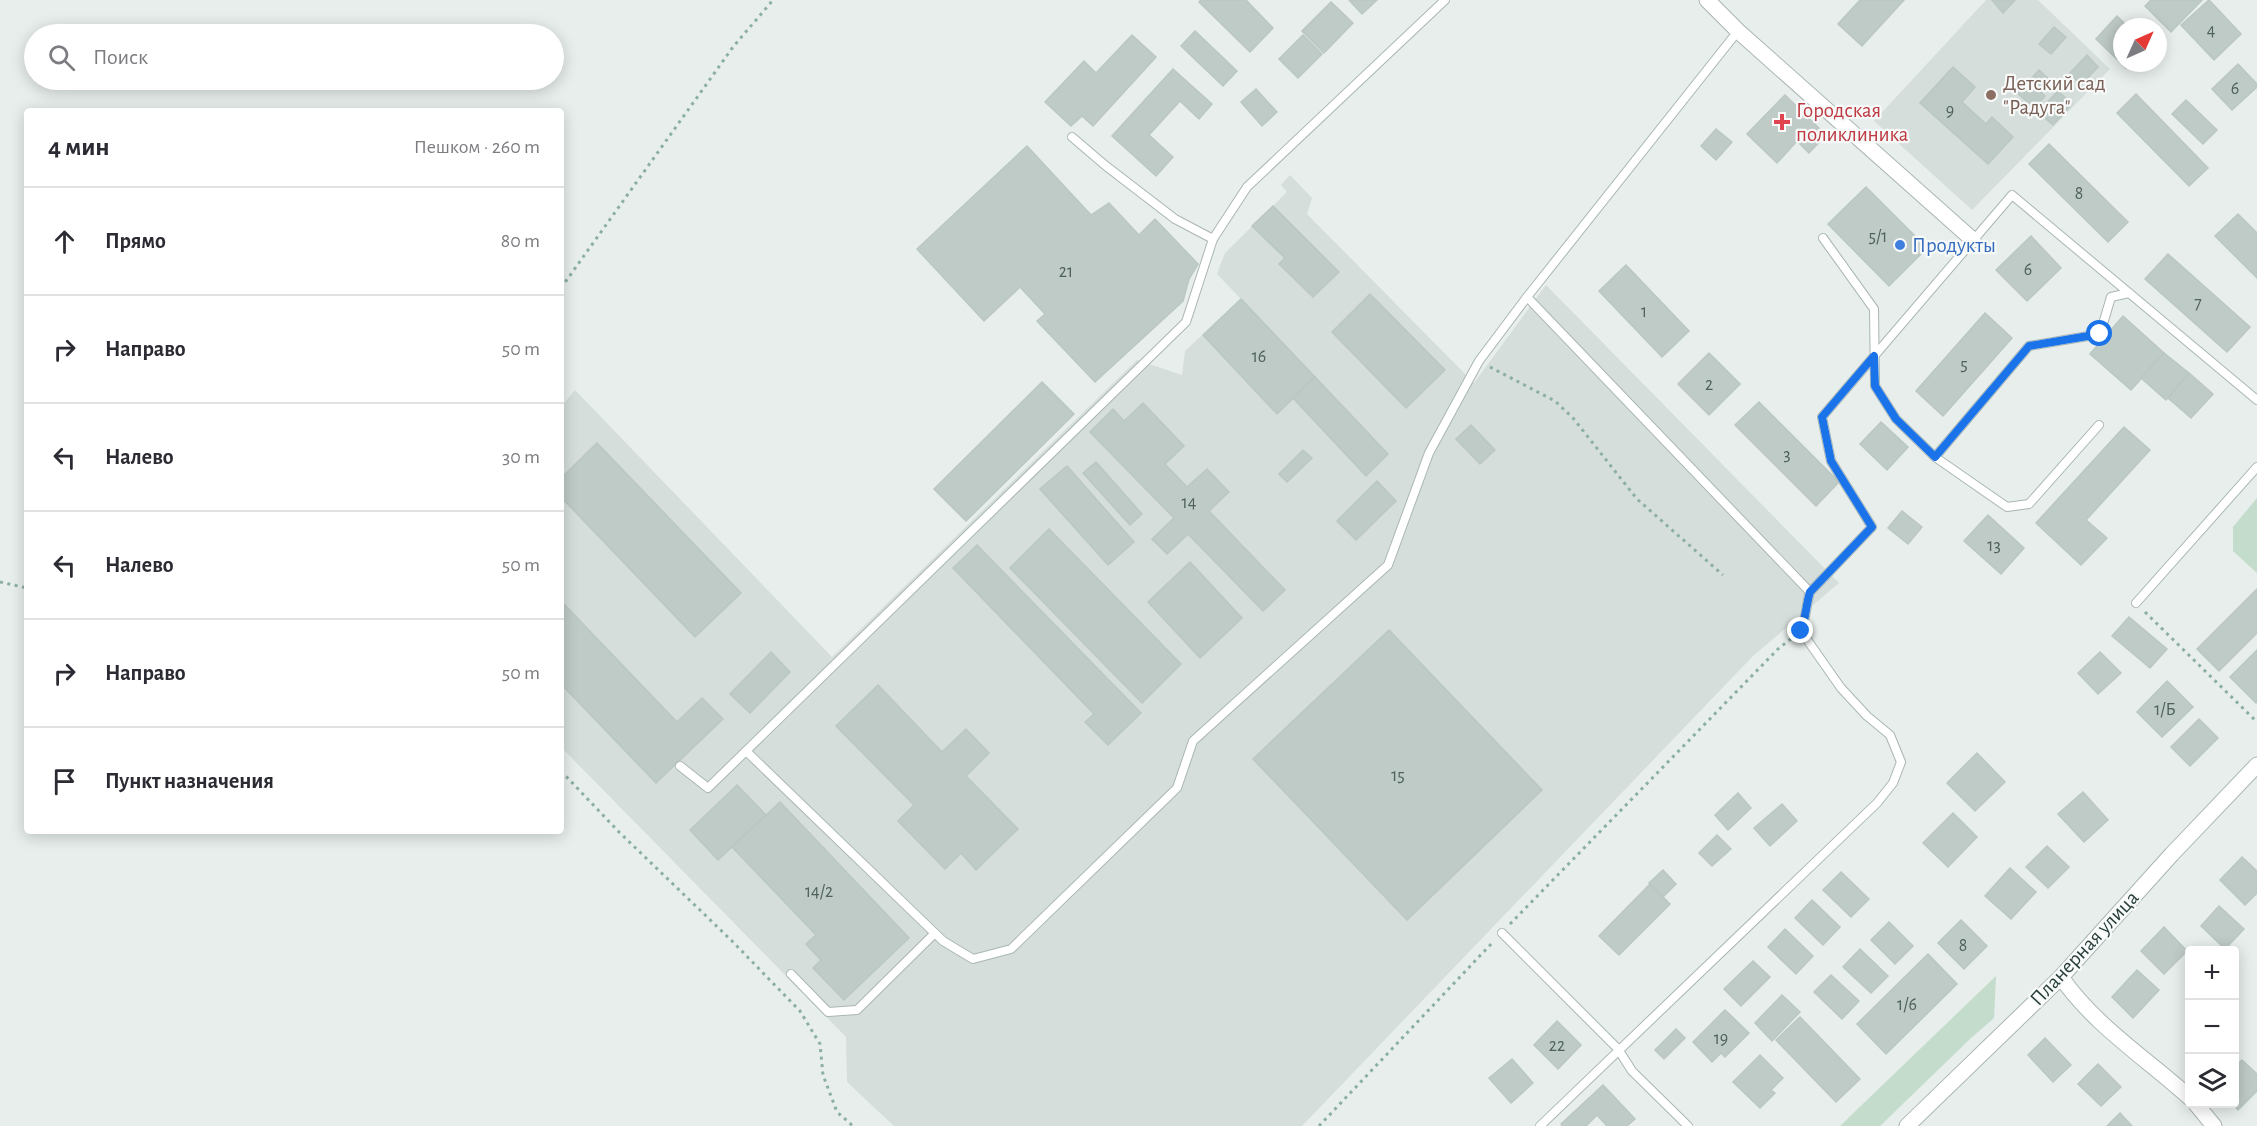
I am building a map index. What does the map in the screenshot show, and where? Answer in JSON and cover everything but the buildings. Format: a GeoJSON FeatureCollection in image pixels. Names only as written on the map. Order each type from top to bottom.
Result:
{"type":"FeatureCollection","features":[{"type":"Feature","properties":{"kind":"street"},"geometry":{"type":"LineString","coordinates":[[1707,0],[1738,31],[1973,240]]}},
{"type":"Feature","properties":{"kind":"street","name":"Планерная улица"},"geometry":{"type":"LineString","coordinates":[[1906,1126],[2061,977],[2172,854],[2257,765]]}},
{"type":"Feature","properties":{"kind":"street"},"geometry":{"type":"LineString","coordinates":[[2061,977],[2075,996],[2105,1026],[2185,1094]]}},
{"type":"Feature","properties":{"kind":"street"},"geometry":{"type":"LineString","coordinates":[[2199,1108],[2214,1126]]}},
{"type":"Feature","properties":{"kind":"lane"},"geometry":{"type":"LineString","coordinates":[[680,766],[708,788],[1186,322],[1213,239],[1247,188],[1445,0]]}},
{"type":"Feature","properties":{"kind":"lane"},"geometry":{"type":"LineString","coordinates":[[746,751],[934,934],[973,959],[1011,949],[1177,788],[1193,741],[1388,565],[1429,453],[1479,361],[1738,31]]}},
{"type":"Feature","properties":{"kind":"lane"},"geometry":{"type":"LineString","coordinates":[[1072,137],[1175,219],[1213,239]]}},
{"type":"Feature","properties":{"kind":"lane"},"geometry":{"type":"LineString","coordinates":[[1540,1126],[1877,803],[1893,783],[1901,762],[1890,735],[1867,716],[1841,688],[1801,631],[1810,592],[1872,527],[1831,461],[1822,417],[2012,195],[2257,400]]}},
{"type":"Feature","properties":{"kind":"lane"},"geometry":{"type":"LineString","coordinates":[[1823,238],[1874,309],[1875,386],[1896,419],[1935,457],[2007,507],[2029,504],[2099,425]]}},
{"type":"Feature","properties":{"kind":"lane"},"geometry":{"type":"LineString","coordinates":[[1935,457],[2029,346],[2100,334],[2111,297],[2129,292]]}},
{"type":"Feature","properties":{"kind":"lane"},"geometry":{"type":"LineString","coordinates":[[1527,297],[1810,592]]}},
{"type":"Feature","properties":{"kind":"lane"},"geometry":{"type":"LineString","coordinates":[[2136,603],[2257,467]]}},
{"type":"Feature","properties":{"kind":"lane"},"geometry":{"type":"LineString","coordinates":[[1502,933],[1618,1049],[1632,1071],[1688,1126]]}},
{"type":"Feature","properties":{"kind":"lane"},"geometry":{"type":"LineString","coordinates":[[791,974],[828,1012],[857,1010],[934,934]]}},
{"type":"Feature","properties":{"kind":"path"},"geometry":{"type":"LineString","coordinates":[[564,284],[733,47],[773,0]]}},
{"type":"Feature","properties":{"kind":"path"},"geometry":{"type":"LineString","coordinates":[[1479,361],[1555,401],[1573,418],[1637,499],[1723,575]]}},
{"type":"Feature","properties":{"kind":"path"},"geometry":{"type":"LineString","coordinates":[[0,582],[24,587]]}},
{"type":"Feature","properties":{"kind":"path"},"geometry":{"type":"LineString","coordinates":[[2136,603],[2257,722]]}},
{"type":"Feature","properties":{"kind":"path"},"geometry":{"type":"LineString","coordinates":[[1319,1126],[1502,933],[1778,649],[1801,631]]}},
{"type":"Feature","properties":{"kind":"path"},"geometry":{"type":"LineString","coordinates":[[564,774],[619,832],[732,941],[800,1011],[820,1044],[823,1076],[837,1112],[853,1126]]}},
{"type":"Feature","properties":{"kind":"shaded area","name":"Детский сад \"Радуга\""},"geometry":{"type":"Polygon","coordinates":[[[1986,0],[2038,0],[2110,69],[1972,210],[1874,121],[1986,0]]]}},
{"type":"Feature","properties":{"kind":"shaded area"},"geometry":{"type":"Polygon","coordinates":[[[1290,175],[1312,198],[1307,214],[1474,383],[1546,285],[1839,583],[1753,656],[1302,1126],[894,1126],[847,1082],[846,1037],[564,750],[564,403],[575,390],[832,657],[1137,360],[1182,375],[1185,351],[1241,299],[1217,274],[1225,253],[1287,192],[1281,185],[1290,175]]]}},
{"type":"Feature","properties":{"kind":"green space"},"geometry":{"type":"Polygon","coordinates":[[[2257,498],[2257,573],[2233,551],[2233,527],[2257,498]]]}},
{"type":"Feature","properties":{"kind":"green space"},"geometry":{"type":"Polygon","coordinates":[[[1996,976],[1994,1018],[1880,1126],[1840,1126],[1996,976]]]}},
{"type":"Feature","properties":{"kind":"place","name":"Детский сад \"Радуга\""},"geometry":{"type":"Point","coordinates":[1991,95]}},
{"type":"Feature","properties":{"kind":"place","name":"Городская поликлиника"},"geometry":{"type":"Point","coordinates":[1782,122]}},
{"type":"Feature","properties":{"kind":"place","name":"Продукты"},"geometry":{"type":"Point","coordinates":[1900,245]}},
{"type":"Feature","properties":{"kind":"route"},"geometry":{"type":"LineString","coordinates":[[1801,631],[1810,592],[1872,527],[1831,461],[1822,417],[1874,356],[1875,386],[1896,419],[1935,457],[2029,346],[2100,334]]}}]}
